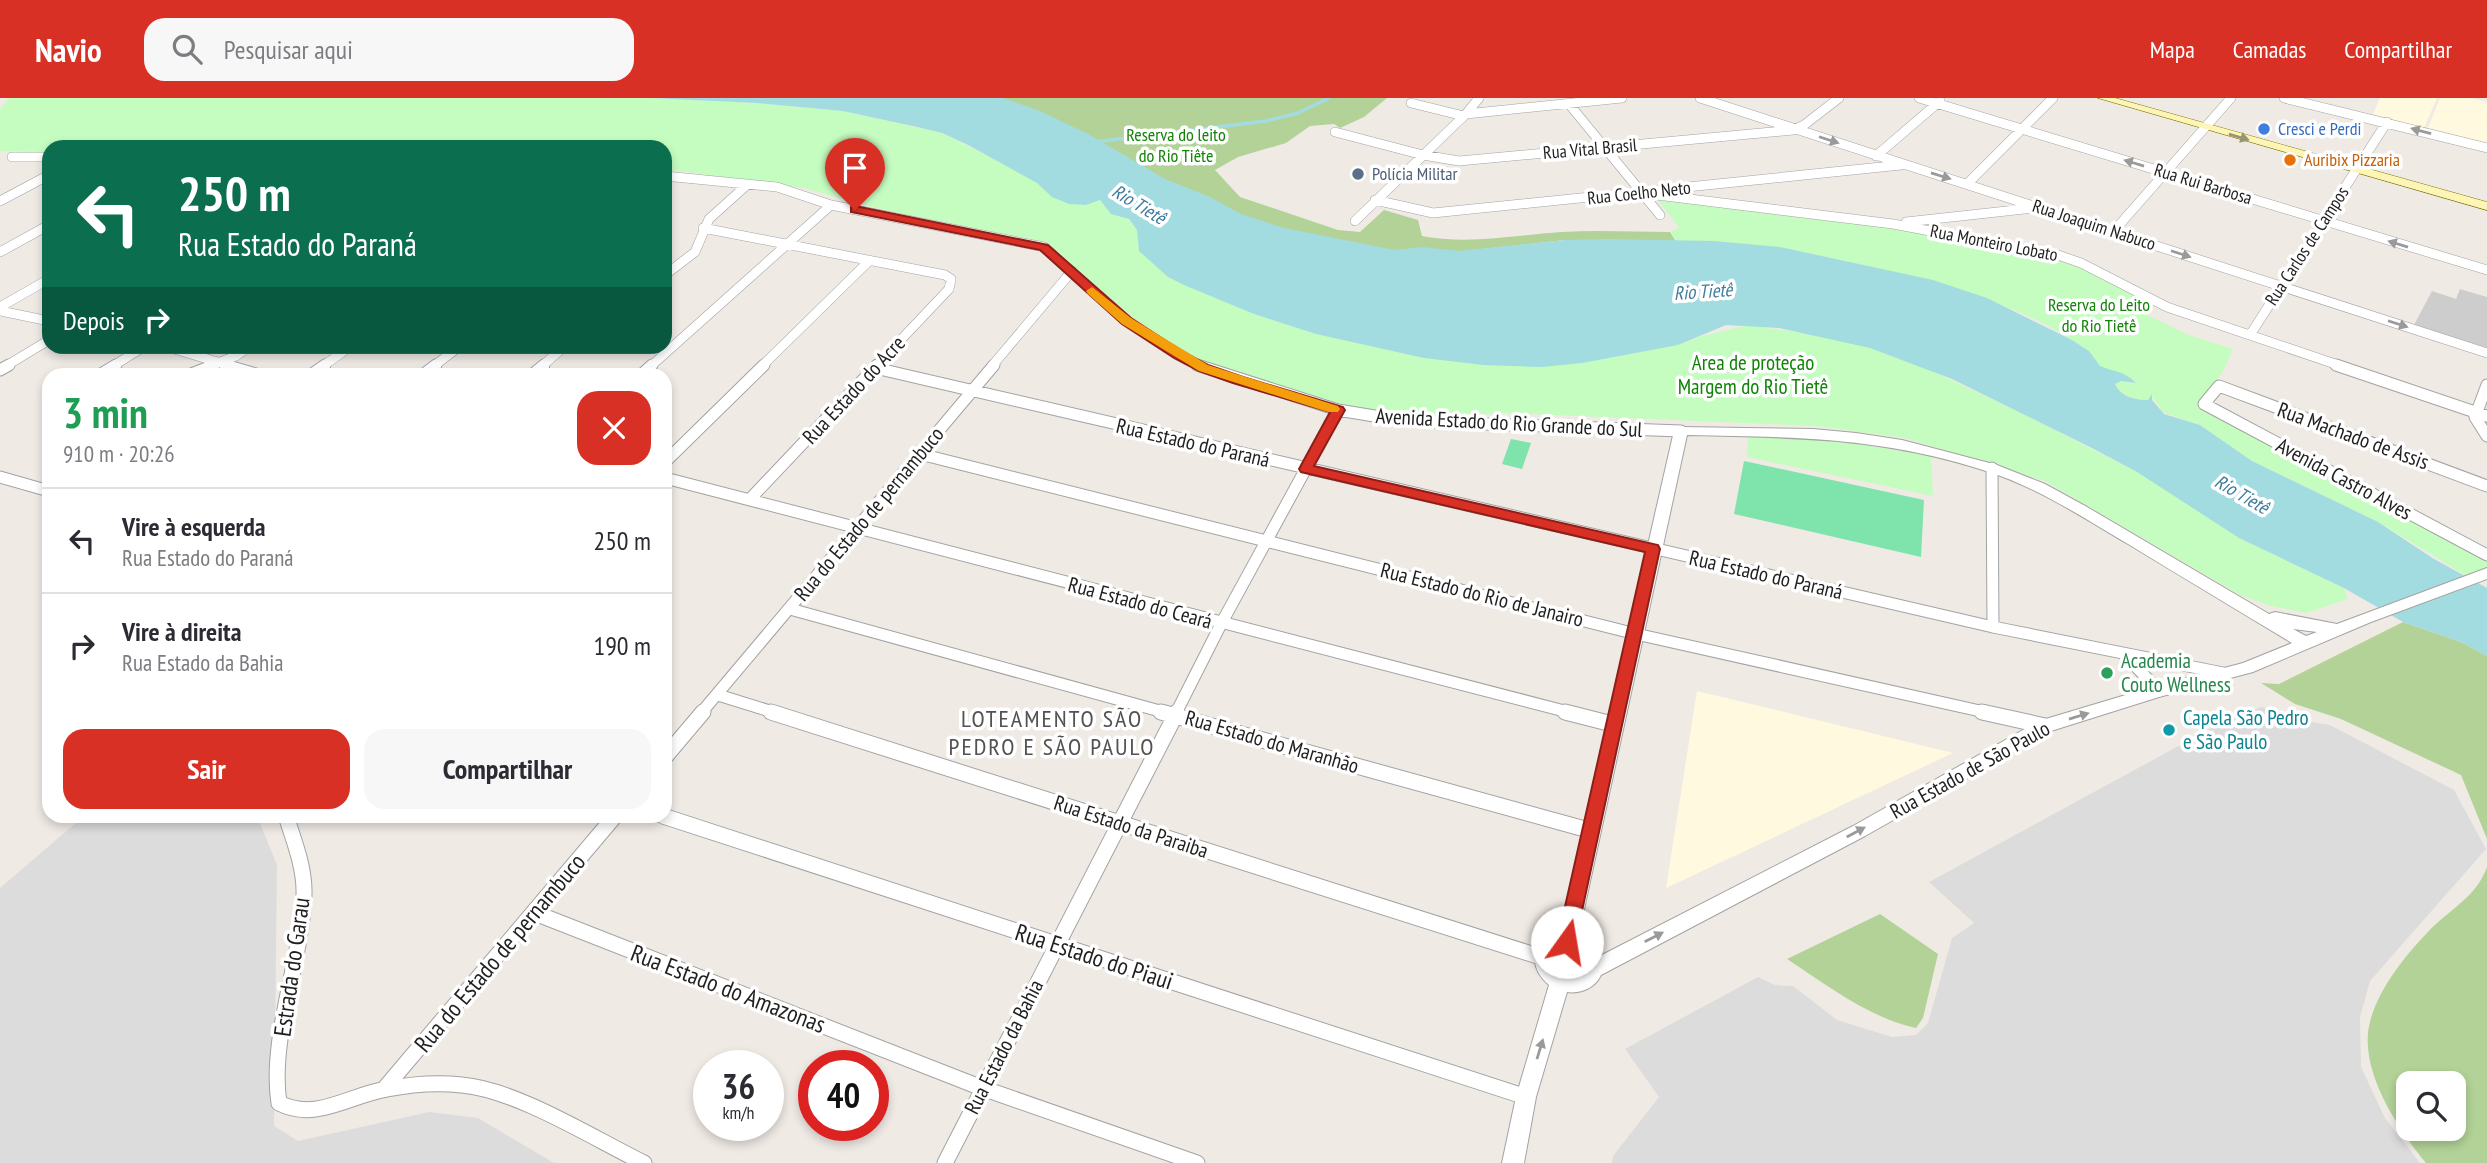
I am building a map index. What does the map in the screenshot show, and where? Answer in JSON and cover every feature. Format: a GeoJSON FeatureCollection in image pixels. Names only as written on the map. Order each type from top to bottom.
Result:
{"type":"FeatureCollection","features":[{"type":"Feature","properties":{"kind":"main road"},"geometry":{"type":"LineString","coordinates":[[2103,98],[2487,206]]}},
{"type":"Feature","properties":{"kind":"street"},"geometry":{"type":"LineString","coordinates":[[1355,221],[1465,115],[1479,98]]}},
{"type":"Feature","properties":{"kind":"street"},"geometry":{"type":"LineString","coordinates":[[1411,103],[1465,115],[1622,98]]}},
{"type":"Feature","properties":{"kind":"street","name":"Rua Joaquim Nabuco"},"geometry":{"type":"LineString","coordinates":[[1700,98],[1721,101],[1793,130],[2487,353]]}},
{"type":"Feature","properties":{"kind":"street","name":"Rua Vital Brasil"},"geometry":{"type":"LineString","coordinates":[[1335,132],[1423,155],[1459,161],[1793,130],[1839,98]]}},
{"type":"Feature","properties":{"kind":"street","name":"Rua Rui Barbosa"},"geometry":{"type":"LineString","coordinates":[[1919,98],[1940,101],[2022,129],[2487,270]]}},
{"type":"Feature","properties":{"kind":"street"},"geometry":{"type":"LineString","coordinates":[[1967,184],[2053,98]]}},
{"type":"Feature","properties":{"kind":"street"},"geometry":{"type":"LineString","coordinates":[[2113,232],[2231,98]]}},
{"type":"Feature","properties":{"kind":"street"},"geometry":{"type":"LineString","coordinates":[[2284,98],[2487,148]]}},
{"type":"Feature","properties":{"kind":"street"},"geometry":{"type":"LineString","coordinates":[[1876,156],[1940,101]]}},
{"type":"Feature","properties":{"kind":"street"},"geometry":{"type":"LineString","coordinates":[[1569,104],[1660,215]]}},
{"type":"Feature","properties":{"kind":"street","name":"Rua Carlos de Campos"},"geometry":{"type":"LineString","coordinates":[[2250,335],[2387,122]]}},
{"type":"Feature","properties":{"kind":"street"},"geometry":{"type":"LineString","coordinates":[[12,157],[42,157]]}},
{"type":"Feature","properties":{"kind":"street","name":"Rua Coelho Neto"},"geometry":{"type":"LineString","coordinates":[[1376,200],[1433,213],[1904,165]]}},
{"type":"Feature","properties":{"kind":"street","name":"Avenida Estado do Rio Grande do Sul"},"geometry":{"type":"LineString","coordinates":[[672,177],[777,187],[831,205],[1030,243],[1052,252],[1126,321],[1203,368],[1338,410],[1433,423],[1813,433],[1902,444],[1992,468],[2040,487],[2082,510],[2243,607],[2309,642]]}},
{"type":"Feature","properties":{"kind":"street"},"geometry":{"type":"LineString","coordinates":[[0,201],[42,179]]}},
{"type":"Feature","properties":{"kind":"street"},"geometry":{"type":"LineString","coordinates":[[672,270],[695,252],[709,219],[748,184]]}},
{"type":"Feature","properties":{"kind":"street","name":"Rua Monteiro Lobato"},"geometry":{"type":"LineString","coordinates":[[1641,193],[1893,224],[2070,258],[2156,303],[2481,414]]}},
{"type":"Feature","properties":{"kind":"street"},"geometry":{"type":"LineString","coordinates":[[672,347],[831,205]]}},
{"type":"Feature","properties":{"kind":"street"},"geometry":{"type":"LineString","coordinates":[[1893,224],[2038,207]]}},
{"type":"Feature","properties":{"kind":"street"},"geometry":{"type":"LineString","coordinates":[[703,228],[868,262]]}},
{"type":"Feature","properties":{"kind":"street"},"geometry":{"type":"LineString","coordinates":[[0,252],[42,229]]}},
{"type":"Feature","properties":{"kind":"street"},"geometry":{"type":"LineString","coordinates":[[672,455],[868,262]]}},
{"type":"Feature","properties":{"kind":"street","name":"Rua Estado do Acre"},"geometry":{"type":"LineString","coordinates":[[751,498],[949,289],[951,279],[945,275],[868,262]]}},
{"type":"Feature","properties":{"kind":"street","name":"Rua do Estado de pernambuco"},"geometry":{"type":"LineString","coordinates":[[672,749],[1072,271]]}},
{"type":"Feature","properties":{"kind":"street"},"geometry":{"type":"LineString","coordinates":[[0,309],[42,283]]}},
{"type":"Feature","properties":{"kind":"street"},"geometry":{"type":"LineString","coordinates":[[0,309],[42,319]]}},
{"type":"Feature","properties":{"kind":"street"},"geometry":{"type":"LineString","coordinates":[[0,370],[42,344]]}},
{"type":"Feature","properties":{"kind":"street"},"geometry":{"type":"LineString","coordinates":[[111,368],[133,354]]}},
{"type":"Feature","properties":{"kind":"street"},"geometry":{"type":"LineString","coordinates":[[189,354],[235,368]]}},
{"type":"Feature","properties":{"kind":"street"},"geometry":{"type":"LineString","coordinates":[[206,368],[239,354]]}},
{"type":"Feature","properties":{"kind":"street"},"geometry":{"type":"LineString","coordinates":[[320,368],[340,354]]}},
{"type":"Feature","properties":{"kind":"street"},"geometry":{"type":"LineString","coordinates":[[432,368],[450,354]]}},
{"type":"Feature","properties":{"kind":"street"},"geometry":{"type":"LineString","coordinates":[[540,368],[556,354]]}},
{"type":"Feature","properties":{"kind":"street"},"geometry":{"type":"LineString","coordinates":[[649,368],[664,354]]}},
{"type":"Feature","properties":{"kind":"street","name":"Rua Estado do Paraná"},"geometry":{"type":"LineString","coordinates":[[875,368],[1993,627],[2126,656],[2223,673]]}},
{"type":"Feature","properties":{"kind":"street"},"geometry":{"type":"LineString","coordinates":[[2487,385],[2481,414],[2475,417],[2487,436]]}},
{"type":"Feature","properties":{"kind":"street","name":"Avenida Castro Alves"},"geometry":{"type":"LineString","coordinates":[[2219,386],[2204,404],[2486,556]]}},
{"type":"Feature","properties":{"kind":"street","name":"Rua Machado de Assis"},"geometry":{"type":"LineString","coordinates":[[2219,386],[2487,486]]}},
{"type":"Feature","properties":{"kind":"street","name":"Rua Estado da Bahia"},"geometry":{"type":"LineString","coordinates":[[945,1163],[1177,715],[1221,624],[1338,410]]}},
{"type":"Feature","properties":{"kind":"street"},"geometry":{"type":"LineString","coordinates":[[1567,942],[1681,431]]}},
{"type":"Feature","properties":{"kind":"street","name":"Rua Estado do Rio de Janairo"},"geometry":{"type":"LineString","coordinates":[[920,454],[1636,634],[2045,726]]}},
{"type":"Feature","properties":{"kind":"street"},"geometry":{"type":"LineString","coordinates":[[1992,468],[1993,627]]}},
{"type":"Feature","properties":{"kind":"street"},"geometry":{"type":"LineString","coordinates":[[0,477],[42,489]]}},
{"type":"Feature","properties":{"kind":"street","name":"Rua Estado do Ceará"},"geometry":{"type":"LineString","coordinates":[[672,480],[1616,725]]}},
{"type":"Feature","properties":{"kind":"street","name":"Rua Estado de São Paulo"},"geometry":{"type":"LineString","coordinates":[[1594,969],[1859,831],[2045,726],[2159,691],[2247,668],[2365,618],[2484,574]]}},
{"type":"Feature","properties":{"kind":"street","name":"Avenida Estado do Rio Grande do Sul"},"geometry":{"type":"LineString","coordinates":[[2243,607],[2295,624],[2342,629]]}},
{"type":"Feature","properties":{"kind":"street","name":"Rua Estado do Maranhão"},"geometry":{"type":"LineString","coordinates":[[790,608],[1592,831]]}},
{"type":"Feature","properties":{"kind":"street"},"geometry":{"type":"LineString","coordinates":[[2295,624],[2309,642]]}},
{"type":"Feature","properties":{"kind":"street"},"geometry":{"type":"LineString","coordinates":[[2126,656],[2159,691]]}},
{"type":"Feature","properties":{"kind":"street","name":"Rua Estado da Paraiba"},"geometry":{"type":"LineString","coordinates":[[718,695],[1544,958]]}},
{"type":"Feature","properties":{"kind":"street","name":"Rua Estado do Piaui"},"geometry":{"type":"LineString","coordinates":[[672,819],[1526,1097]]}},
{"type":"Feature","properties":{"kind":"street","name":"Estrada do Garau"},"geometry":{"type":"LineString","coordinates":[[288,823],[300,859],[304,894],[277,1090],[279,1103],[295,1111]]}},
{"type":"Feature","properties":{"kind":"street","name":"Rua do Estado de pernambuco"},"geometry":{"type":"LineString","coordinates":[[384,1089],[535,914],[609,823]]}},
{"type":"Feature","properties":{"kind":"street","name":"Rua Estado do Amazonas"},"geometry":{"type":"LineString","coordinates":[[535,914],[982,1088],[1197,1163]]}},
{"type":"Feature","properties":{"kind":"street"},"geometry":{"type":"LineString","coordinates":[[1567,942],[1583,948],[1589,954],[1594,969],[1585,982],[1573,985],[1560,982],[1548,972],[1544,958],[1551,946],[1567,942]]}},
{"type":"Feature","properties":{"kind":"street"},"geometry":{"type":"LineString","coordinates":[[1513,1163],[1526,1097],[1560,982]]}},
{"type":"Feature","properties":{"kind":"street"},"geometry":{"type":"LineString","coordinates":[[295,1111],[335,1106],[384,1089],[424,1083],[463,1084],[498,1091],[644,1163]]}},
{"type":"Feature","properties":{"kind":"shaded area"},"geometry":{"type":"Polygon","coordinates":[[[2380,98],[2437,98],[2424,128],[2373,114],[2380,98]]]}},
{"type":"Feature","properties":{"kind":"shaded area"},"geometry":{"type":"Polygon","coordinates":[[[2440,98],[2471,98],[2487,102],[2487,143],[2428,128],[2440,98]]]}},
{"type":"Feature","properties":{"kind":"shaded area"},"geometry":{"type":"Polygon","coordinates":[[[2460,289],[2487,297],[2487,349],[2414,325],[2432,291],[2456,299],[2460,289]]]}},
{"type":"Feature","properties":{"kind":"shaded area"},"geometry":{"type":"Polygon","coordinates":[[[1697,691],[1953,753],[1666,888],[1697,691]]]}},
{"type":"Feature","properties":{"kind":"shaded area"},"geometry":{"type":"Polygon","coordinates":[[[2262,707],[2292,719],[2330,725],[2454,790],[2486,849],[2370,981],[2360,1017],[2361,1067],[2385,1118],[2396,1132],[2396,1141],[2403,1141],[2420,1163],[1612,1163],[1613,1156],[1659,1097],[1625,1049],[1758,977],[1775,985],[1793,986],[1837,1020],[1892,1037],[1916,1035],[1928,1023],[1952,938],[1974,923],[1929,882],[2228,719],[2262,707]]]}},
{"type":"Feature","properties":{"kind":"shaded area"},"geometry":{"type":"Polygon","coordinates":[[[76,823],[260,823],[277,865],[274,1126],[298,1141],[429,1112],[478,1118],[554,1163],[0,1163],[0,888],[76,823]]]}},
{"type":"Feature","properties":{"kind":"green space","name":"Area de proteção Margem do Rio Tietê"},"geometry":{"type":"Polygon","coordinates":[[[9,98],[649,98],[757,103],[843,111],[942,133],[1086,205],[1100,200],[1125,217],[1205,292],[1254,314],[1316,334],[1415,355],[1556,365],[1678,345],[1702,336],[1749,325],[1816,335],[1870,348],[1930,370],[2137,472],[2239,538],[2344,588],[2348,599],[2307,613],[2271,606],[2240,595],[2045,481],[1905,438],[1816,426],[1503,413],[1407,417],[1336,404],[1211,365],[1186,352],[1133,318],[1055,250],[1040,242],[879,209],[804,188],[672,170],[672,140],[42,140],[42,152],[0,151],[0,109],[9,98]]]}},
{"type":"Feature","properties":{"kind":"green space","name":"Reserva do leito do Rio Tiête"},"geometry":{"type":"Polygon","coordinates":[[[973,98],[1387,98],[1364,117],[1340,128],[1334,124],[1310,126],[1286,143],[1238,157],[1215,170],[1240,197],[1338,230],[1360,232],[1384,210],[1418,220],[1422,236],[1440,239],[1575,231],[1670,232],[1677,243],[1565,240],[1474,250],[1473,258],[1290,240],[973,98]]]}},
{"type":"Feature","properties":{"kind":"green space","name":"Reserva do Leito do Rio Tietê"},"geometry":{"type":"Polygon","coordinates":[[[1657,199],[1895,228],[2057,257],[2081,264],[2154,305],[2141,312],[2189,335],[2233,349],[2223,371],[2200,403],[2487,553],[2487,571],[2470,578],[2378,522],[2252,461],[2200,425],[2159,411],[2161,408],[2151,396],[2148,400],[2143,400],[2125,395],[2115,384],[2121,381],[2135,383],[2131,379],[2098,365],[2083,347],[2027,316],[1956,289],[1831,258],[1755,246],[1677,243],[1670,232],[1679,227],[1657,199]]]}},
{"type":"Feature","properties":{"kind":"green space"},"geometry":{"type":"Polygon","coordinates":[[[1748,436],[1835,440],[1931,456],[1933,496],[1747,457],[1748,436]]]}},
{"type":"Feature","properties":{"kind":"green space"},"geometry":{"type":"Polygon","coordinates":[[[1511,439],[1531,443],[1522,469],[1502,464],[1511,439]]]}},
{"type":"Feature","properties":{"kind":"green space"},"geometry":{"type":"Polygon","coordinates":[[[1744,461],[1924,500],[1921,557],[1734,514],[1744,461]]]}},
{"type":"Feature","properties":{"kind":"green space"},"geometry":{"type":"Polygon","coordinates":[[[2403,622],[2461,642],[2487,656],[2487,839],[2461,775],[2341,719],[2295,704],[2261,683],[2279,684],[2403,622]]]}},
{"type":"Feature","properties":{"kind":"green space"},"geometry":{"type":"Polygon","coordinates":[[[2487,867],[2487,1163],[2426,1163],[2410,1141],[2466,1141],[2466,1071],[2396,1071],[2396,1121],[2377,1085],[2368,1050],[2368,1033],[2375,1006],[2390,979],[2435,925],[2476,887],[2487,867]]]}},
{"type":"Feature","properties":{"kind":"green space"},"geometry":{"type":"Polygon","coordinates":[[[1880,914],[1938,954],[1923,1018],[1916,1028],[1865,1009],[1787,959],[1880,914]]]}},
{"type":"Feature","properties":{"kind":"water","name":"Rio Tietê"},"geometry":{"type":"Polygon","coordinates":[[[649,98],[1003,98],[1040,111],[1088,134],[1165,179],[1210,197],[1241,214],[1284,228],[1395,250],[1422,247],[1459,251],[1565,240],[1714,241],[1780,247],[1933,280],[1987,298],[2072,340],[2089,351],[2100,366],[2123,374],[2136,383],[2121,381],[2115,384],[2125,395],[2148,400],[2152,394],[2152,400],[2164,414],[2200,425],[2252,461],[2378,522],[2434,559],[2487,588],[2487,656],[2461,642],[2403,622],[2344,588],[2239,538],[2137,472],[2090,447],[1952,379],[1870,348],[1779,328],[1726,325],[1678,345],[1582,363],[1542,367],[1483,365],[1424,358],[1316,334],[1254,314],[1184,285],[1168,277],[1139,251],[1137,230],[1129,219],[1111,214],[1100,200],[1086,205],[1069,204],[1052,197],[1037,183],[942,133],[843,111],[757,103],[649,98]]]}},
{"type":"Feature","properties":{"kind":"waterway"},"geometry":{"type":"LineString","coordinates":[[1095,142],[1266,121],[1298,113],[1329,98]]}},
{"type":"Feature","properties":{"kind":"slow traffic"},"geometry":{"type":"LineString","coordinates":[[1092,291],[1126,321],[1203,368],[1333,409]]}},
{"type":"Feature","properties":{"kind":"place","name":"Cresci e Perdi"},"geometry":{"type":"Point","coordinates":[2264,129]}},
{"type":"Feature","properties":{"kind":"place","name":"Auribix Pizzaria"},"geometry":{"type":"Point","coordinates":[2290,160]}},
{"type":"Feature","properties":{"kind":"place","name":"Polícia Militar"},"geometry":{"type":"Point","coordinates":[1358,174]}},
{"type":"Feature","properties":{"kind":"place","name":"Academia Couto Wellness"},"geometry":{"type":"Point","coordinates":[2107,673]}},
{"type":"Feature","properties":{"kind":"place","name":"Capela São Pedro e São Paulo"},"geometry":{"type":"Point","coordinates":[2169,730]}},
{"type":"Feature","properties":{"kind":"district","name":"LOTEAMENTO SÃO PEDRO E SÃO PAULO"},"geometry":{"type":"Point","coordinates":[1052,733]}},
{"type":"Feature","properties":{"kind":"route"},"geometry":{"type":"LineString","coordinates":[[855,210],[1044,247],[1126,321],[1179,355],[1203,368],[1338,410],[1306,469],[1653,549],[1567,942]]}}]}
